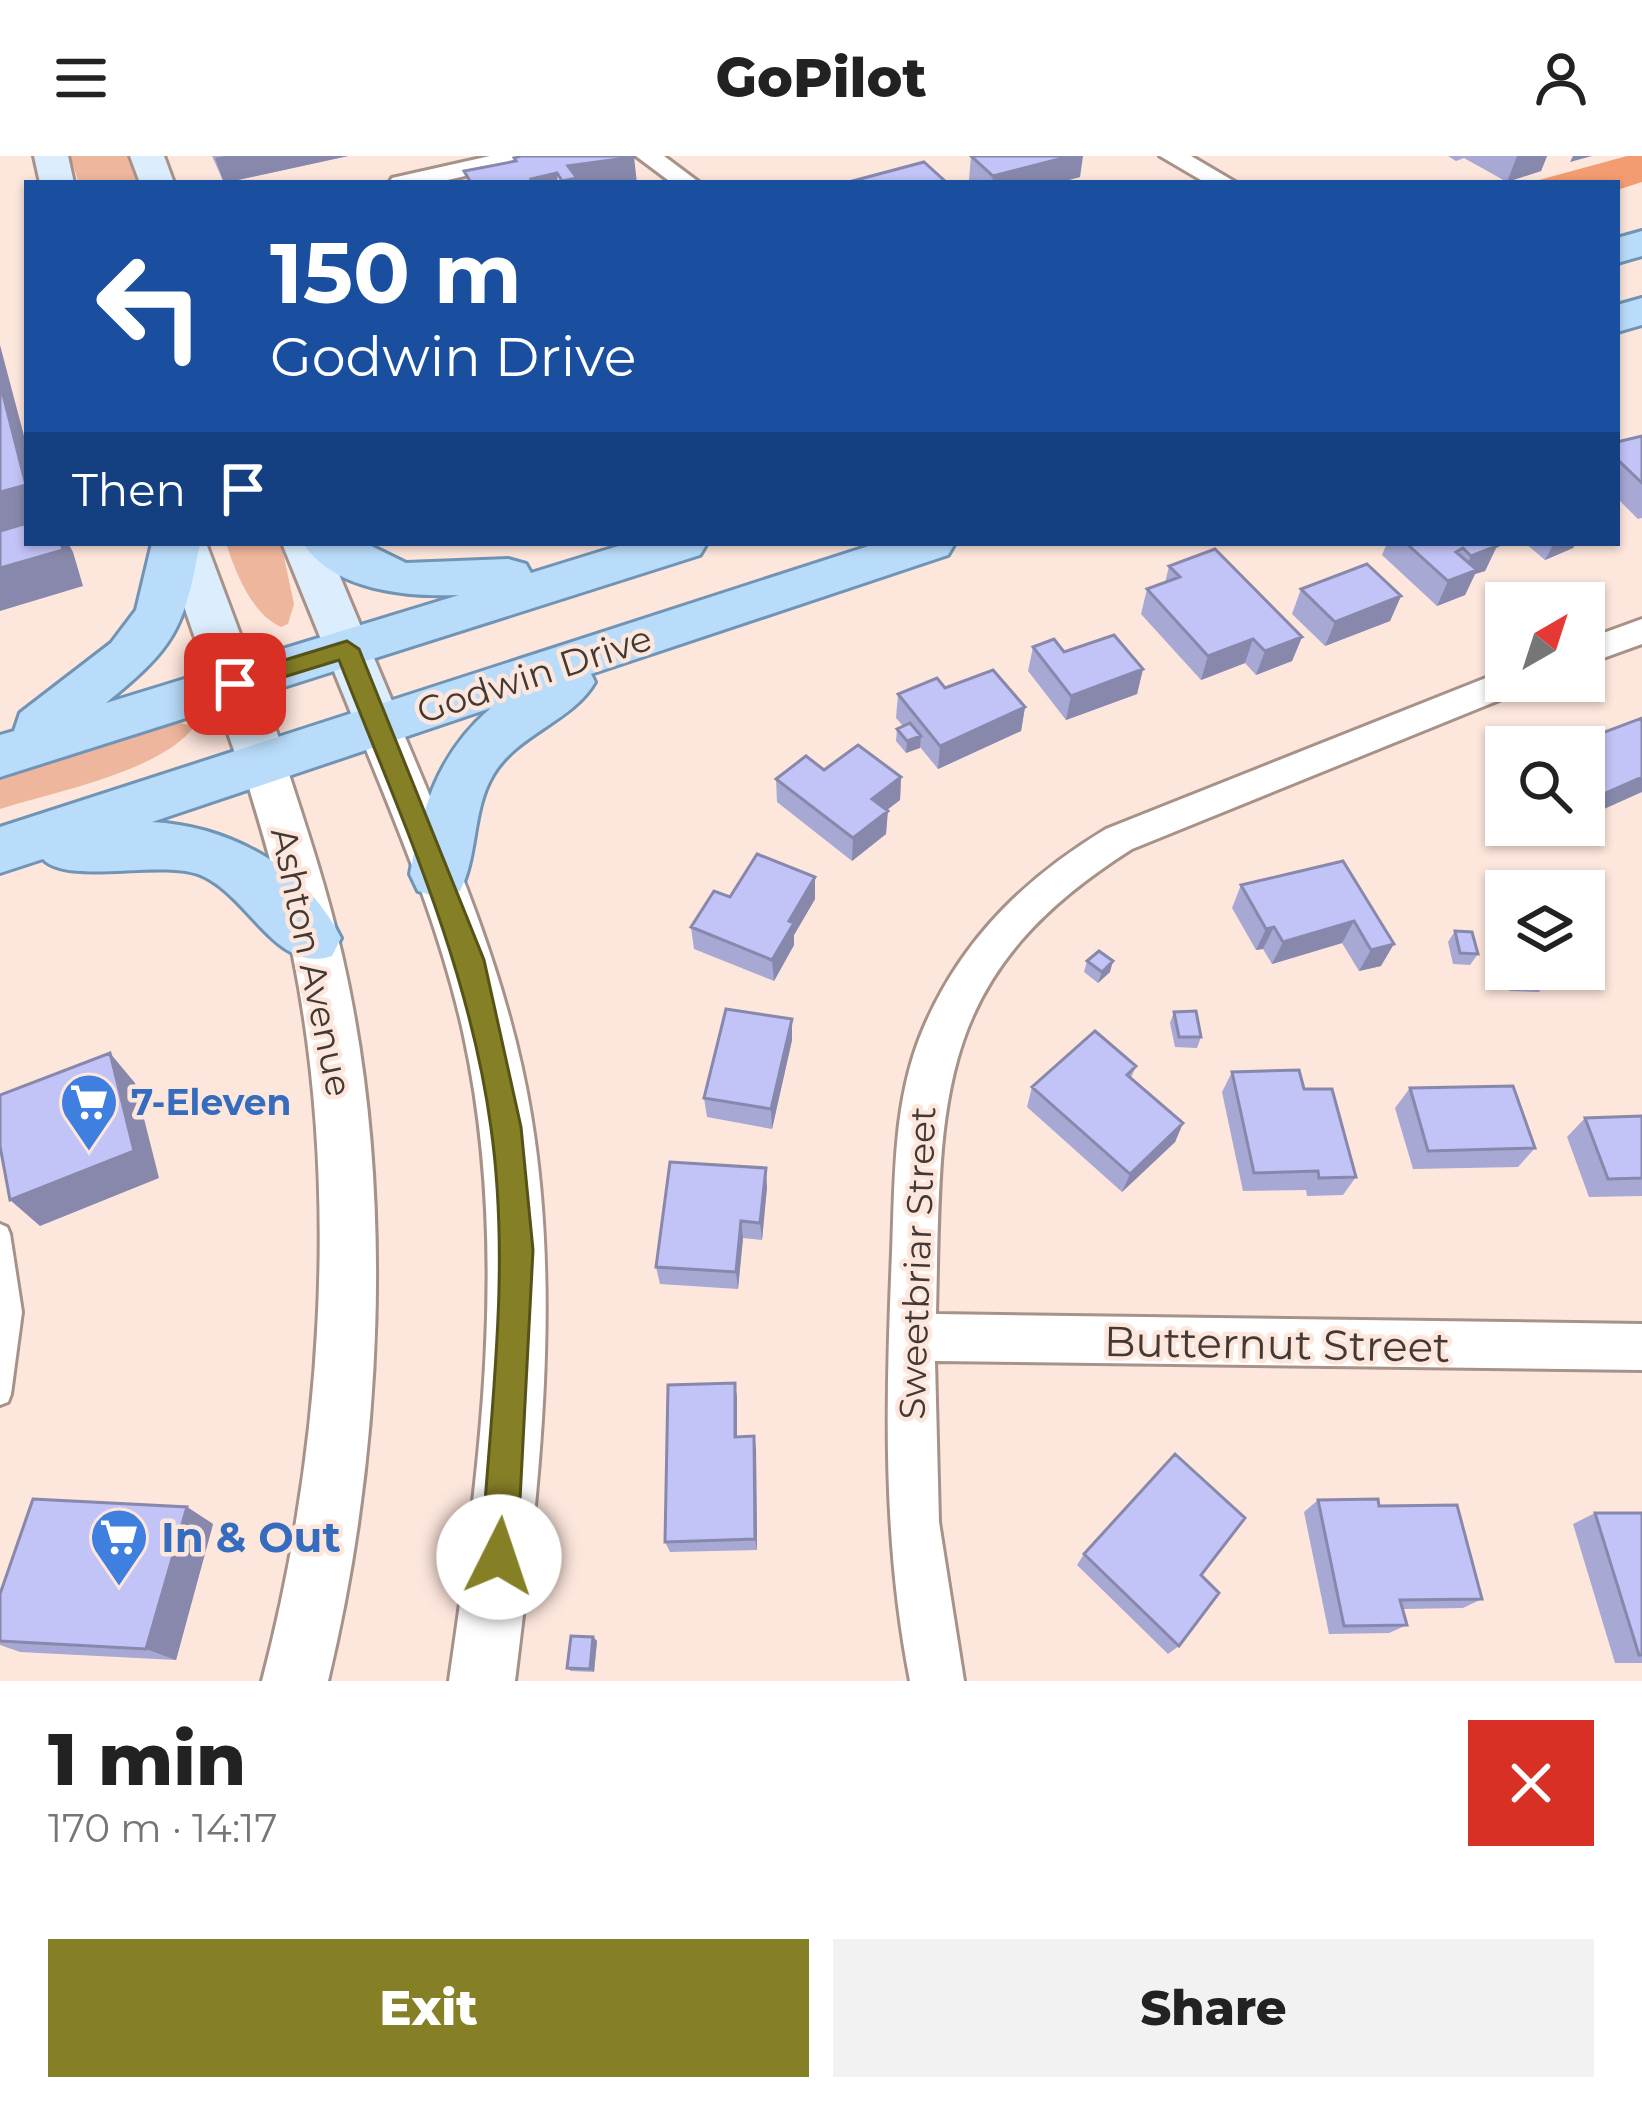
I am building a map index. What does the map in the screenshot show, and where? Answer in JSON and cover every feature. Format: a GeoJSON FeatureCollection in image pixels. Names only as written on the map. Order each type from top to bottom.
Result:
{"type":"FeatureCollection","features":[{"type":"Feature","properties":{"kind":"main road"},"geometry":{"type":"LineString","coordinates":[[0,752],[50,721],[130,656],[161,614],[179,546]]}},
{"type":"Feature","properties":{"kind":"main road","name":"Ashton Avenue"},"geometry":{"type":"LineString","coordinates":[[181,546],[263,762]]}},
{"type":"Feature","properties":{"kind":"main road"},"geometry":{"type":"LineString","coordinates":[[305,546],[378,725]]}},
{"type":"Feature","properties":{"kind":"main road"},"geometry":{"type":"LineString","coordinates":[[332,546],[379,574],[406,580],[483,579],[627,561]]}},
{"type":"Feature","properties":{"kind":"main road"},"geometry":{"type":"LineString","coordinates":[[0,752],[235,684],[674,546]]}},
{"type":"Feature","properties":{"kind":"main road","name":"Godwin Drive"},"geometry":{"type":"LineString","coordinates":[[0,851],[923,546]]}},
{"type":"Feature","properties":{"kind":"main road"},"geometry":{"type":"LineString","coordinates":[[439,874],[455,786],[475,755],[505,726],[568,682],[663,632]]}},
{"type":"Feature","properties":{"kind":"main road"},"geometry":{"type":"LineString","coordinates":[[0,851],[148,844],[196,848],[230,860],[255,876],[310,938]]}},
{"type":"Feature","properties":{"kind":"street"},"geometry":{"type":"LineString","coordinates":[[415,180],[523,156]]}},
{"type":"Feature","properties":{"kind":"street"},"geometry":{"type":"LineString","coordinates":[[648,156],[684,180]]}},
{"type":"Feature","properties":{"kind":"street"},"geometry":{"type":"LineString","coordinates":[[1172,156],[1210,180]]}},
{"type":"Feature","properties":{"kind":"street"},"geometry":{"type":"LineString","coordinates":[[1605,645],[1642,631]]}},
{"type":"Feature","properties":{"kind":"street","name":"Sweetbriar Street"},"geometry":{"type":"LineString","coordinates":[[938,1681],[927,1637],[913,1521],[912,1337],[921,1094],[944,1028],[976,968],[1024,907],[1068,869],[1119,839],[1485,692]]}},
{"type":"Feature","properties":{"kind":"street"},"geometry":{"type":"LineString","coordinates":[[378,725],[470,960],[491,1040],[506,1127],[517,1250],[499,1557],[482,1681]]}},
{"type":"Feature","properties":{"kind":"street","name":"Ashton Avenue"},"geometry":{"type":"LineString","coordinates":[[263,762],[294,862],[338,1055],[350,1178],[337,1458],[296,1681]]}},
{"type":"Feature","properties":{"kind":"street","name":"Butternut Street"},"geometry":{"type":"LineString","coordinates":[[912,1337],[1642,1347]]}},
{"type":"Feature","properties":{"kind":"lane"},"geometry":{"type":"LineString","coordinates":[[0,1234],[11,1312],[0,1394]]}},
{"type":"Feature","properties":{"kind":"shaded area"},"geometry":{"type":"Polygon","coordinates":[[[70,156],[132,156],[138,180],[78,180],[70,156]]]}},
{"type":"Feature","properties":{"kind":"shaded area"},"geometry":{"type":"Polygon","coordinates":[[[1642,156],[1642,182],[1620,189],[1620,180],[1539,180],[1642,156]]]}},
{"type":"Feature","properties":{"kind":"shaded area"},"geometry":{"type":"Polygon","coordinates":[[[227,546],[282,546],[294,604],[288,624],[281,627],[261,613],[227,546]]]}},
{"type":"Feature","properties":{"kind":"shaded area"},"geometry":{"type":"Polygon","coordinates":[[[169,721],[195,726],[179,742],[133,768],[0,809],[0,775],[169,721]]]}},
{"type":"Feature","properties":{"kind":"building"},"geometry":{"type":"Polygon","coordinates":[[[971,156],[1071,156],[993,176],[971,156]]]}},
{"type":"Feature","properties":{"kind":"building"},"geometry":{"type":"Polygon","coordinates":[[[634,157],[568,166],[577,178],[567,180],[557,173],[532,180],[469,180],[464,171],[516,161],[514,158],[634,157]]]}},
{"type":"Feature","properties":{"kind":"building"},"geometry":{"type":"Polygon","coordinates":[[[924,162],[944,180],[856,180],[924,162]]]}},
{"type":"Feature","properties":{"kind":"building"},"geometry":{"type":"Polygon","coordinates":[[[0,383],[24,486],[0,492],[0,383]]]}},
{"type":"Feature","properties":{"kind":"building"},"geometry":{"type":"Polygon","coordinates":[[[1642,436],[1642,483],[1620,462],[1620,441],[1642,436]]]}},
{"type":"Feature","properties":{"kind":"building"},"geometry":{"type":"Polygon","coordinates":[[[24,524],[24,546],[62,546],[63,550],[0,568],[0,531],[24,524]]]}},
{"type":"Feature","properties":{"kind":"building"},"geometry":{"type":"Polygon","coordinates":[[[1409,546],[1497,546],[1471,556],[1463,548],[1456,552],[1477,570],[1448,581],[1409,546]]]}},
{"type":"Feature","properties":{"kind":"building"},"geometry":{"type":"Polygon","coordinates":[[[1215,549],[1302,637],[1265,651],[1253,639],[1208,656],[1147,589],[1180,577],[1169,566],[1215,549]]]}},
{"type":"Feature","properties":{"kind":"building"},"geometry":{"type":"Polygon","coordinates":[[[1367,564],[1401,596],[1335,622],[1301,589],[1367,564]]]}},
{"type":"Feature","properties":{"kind":"building"},"geometry":{"type":"Polygon","coordinates":[[[1114,635],[1143,669],[1071,696],[1033,647],[1054,639],[1064,652],[1114,635]]]}},
{"type":"Feature","properties":{"kind":"building"},"geometry":{"type":"Polygon","coordinates":[[[993,670],[1025,707],[940,746],[898,694],[937,678],[945,688],[993,670]]]}},
{"type":"Feature","properties":{"kind":"building"},"geometry":{"type":"Polygon","coordinates":[[[1642,718],[1642,777],[1605,793],[1605,732],[1642,718]]]}},
{"type":"Feature","properties":{"kind":"building"},"geometry":{"type":"Polygon","coordinates":[[[910,723],[921,736],[907,741],[897,729],[910,723]]]}},
{"type":"Feature","properties":{"kind":"building"},"geometry":{"type":"Polygon","coordinates":[[[858,745],[901,777],[872,799],[888,811],[853,838],[776,779],[806,756],[824,770],[858,745]]]}},
{"type":"Feature","properties":{"kind":"building"},"geometry":{"type":"Polygon","coordinates":[[[757,854],[815,877],[772,960],[691,927],[714,891],[730,897],[757,854]]]}},
{"type":"Feature","properties":{"kind":"building"},"geometry":{"type":"Polygon","coordinates":[[[1343,861],[1394,944],[1371,950],[1354,921],[1283,942],[1274,927],[1266,929],[1241,885],[1343,861]]]}},
{"type":"Feature","properties":{"kind":"building"},"geometry":{"type":"Polygon","coordinates":[[[1455,931],[1472,932],[1478,954],[1460,953],[1455,931]]]}},
{"type":"Feature","properties":{"kind":"building"},"geometry":{"type":"Polygon","coordinates":[[[1099,951],[1113,961],[1102,972],[1087,961],[1099,951]]]}},
{"type":"Feature","properties":{"kind":"building"},"geometry":{"type":"Polygon","coordinates":[[[726,1009],[792,1019],[771,1109],[704,1098],[726,1009]]]}},
{"type":"Feature","properties":{"kind":"building"},"geometry":{"type":"Polygon","coordinates":[[[1196,1011],[1201,1037],[1179,1037],[1174,1012],[1196,1011]]]}},
{"type":"Feature","properties":{"kind":"building"},"geometry":{"type":"Polygon","coordinates":[[[1095,1031],[1136,1066],[1127,1075],[1183,1123],[1130,1174],[1032,1087],[1095,1031]]]}},
{"type":"Feature","properties":{"kind":"building"},"geometry":{"type":"Polygon","coordinates":[[[110,1053],[134,1151],[10,1200],[0,1146],[0,1095],[110,1053]]]}},
{"type":"Feature","properties":{"kind":"building"},"geometry":{"type":"Polygon","coordinates":[[[1299,1070],[1304,1089],[1332,1089],[1356,1177],[1319,1178],[1318,1171],[1254,1173],[1232,1072],[1299,1070]]]}},
{"type":"Feature","properties":{"kind":"building"},"geometry":{"type":"Polygon","coordinates":[[[1513,1086],[1535,1148],[1428,1151],[1410,1088],[1513,1086]]]}},
{"type":"Feature","properties":{"kind":"building"},"geometry":{"type":"Polygon","coordinates":[[[1642,1116],[1642,1178],[1608,1179],[1585,1118],[1642,1116]]]}},
{"type":"Feature","properties":{"kind":"building"},"geometry":{"type":"Polygon","coordinates":[[[670,1162],[766,1168],[760,1223],[741,1221],[736,1272],[656,1267],[670,1162]]]}},
{"type":"Feature","properties":{"kind":"building"},"geometry":{"type":"Polygon","coordinates":[[[735,1383],[735,1437],[754,1436],[755,1539],[665,1542],[668,1385],[735,1383]]]}},
{"type":"Feature","properties":{"kind":"building"},"geometry":{"type":"Polygon","coordinates":[[[1175,1454],[1245,1518],[1201,1575],[1219,1593],[1179,1646],[1084,1554],[1175,1454]]]}},
{"type":"Feature","properties":{"kind":"building","name":"In & Out"},"geometry":{"type":"Polygon","coordinates":[[[33,1499],[187,1507],[146,1649],[0,1641],[0,1594],[33,1499]]]}},
{"type":"Feature","properties":{"kind":"building"},"geometry":{"type":"Polygon","coordinates":[[[1378,1499],[1379,1506],[1457,1505],[1482,1599],[1400,1600],[1407,1625],[1344,1626],[1318,1500],[1378,1499]]]}},
{"type":"Feature","properties":{"kind":"building"},"geometry":{"type":"Polygon","coordinates":[[[1595,1513],[1642,1513],[1642,1655],[1639,1655],[1595,1513]]]}},
{"type":"Feature","properties":{"kind":"building"},"geometry":{"type":"Polygon","coordinates":[[[571,1636],[593,1637],[590,1669],[567,1668],[571,1636]]]}},
{"type":"Feature","properties":{"kind":"place","name":"7-Eleven"},"geometry":{"type":"Point","coordinates":[89,1153]}},
{"type":"Feature","properties":{"kind":"place","name":"In & Out"},"geometry":{"type":"Point","coordinates":[119,1588]}},
{"type":"Feature","properties":{"kind":"route"},"geometry":{"type":"LineString","coordinates":[[235,684],[347,649],[470,960],[491,1040],[506,1127],[517,1250],[499,1557]]}}]}
